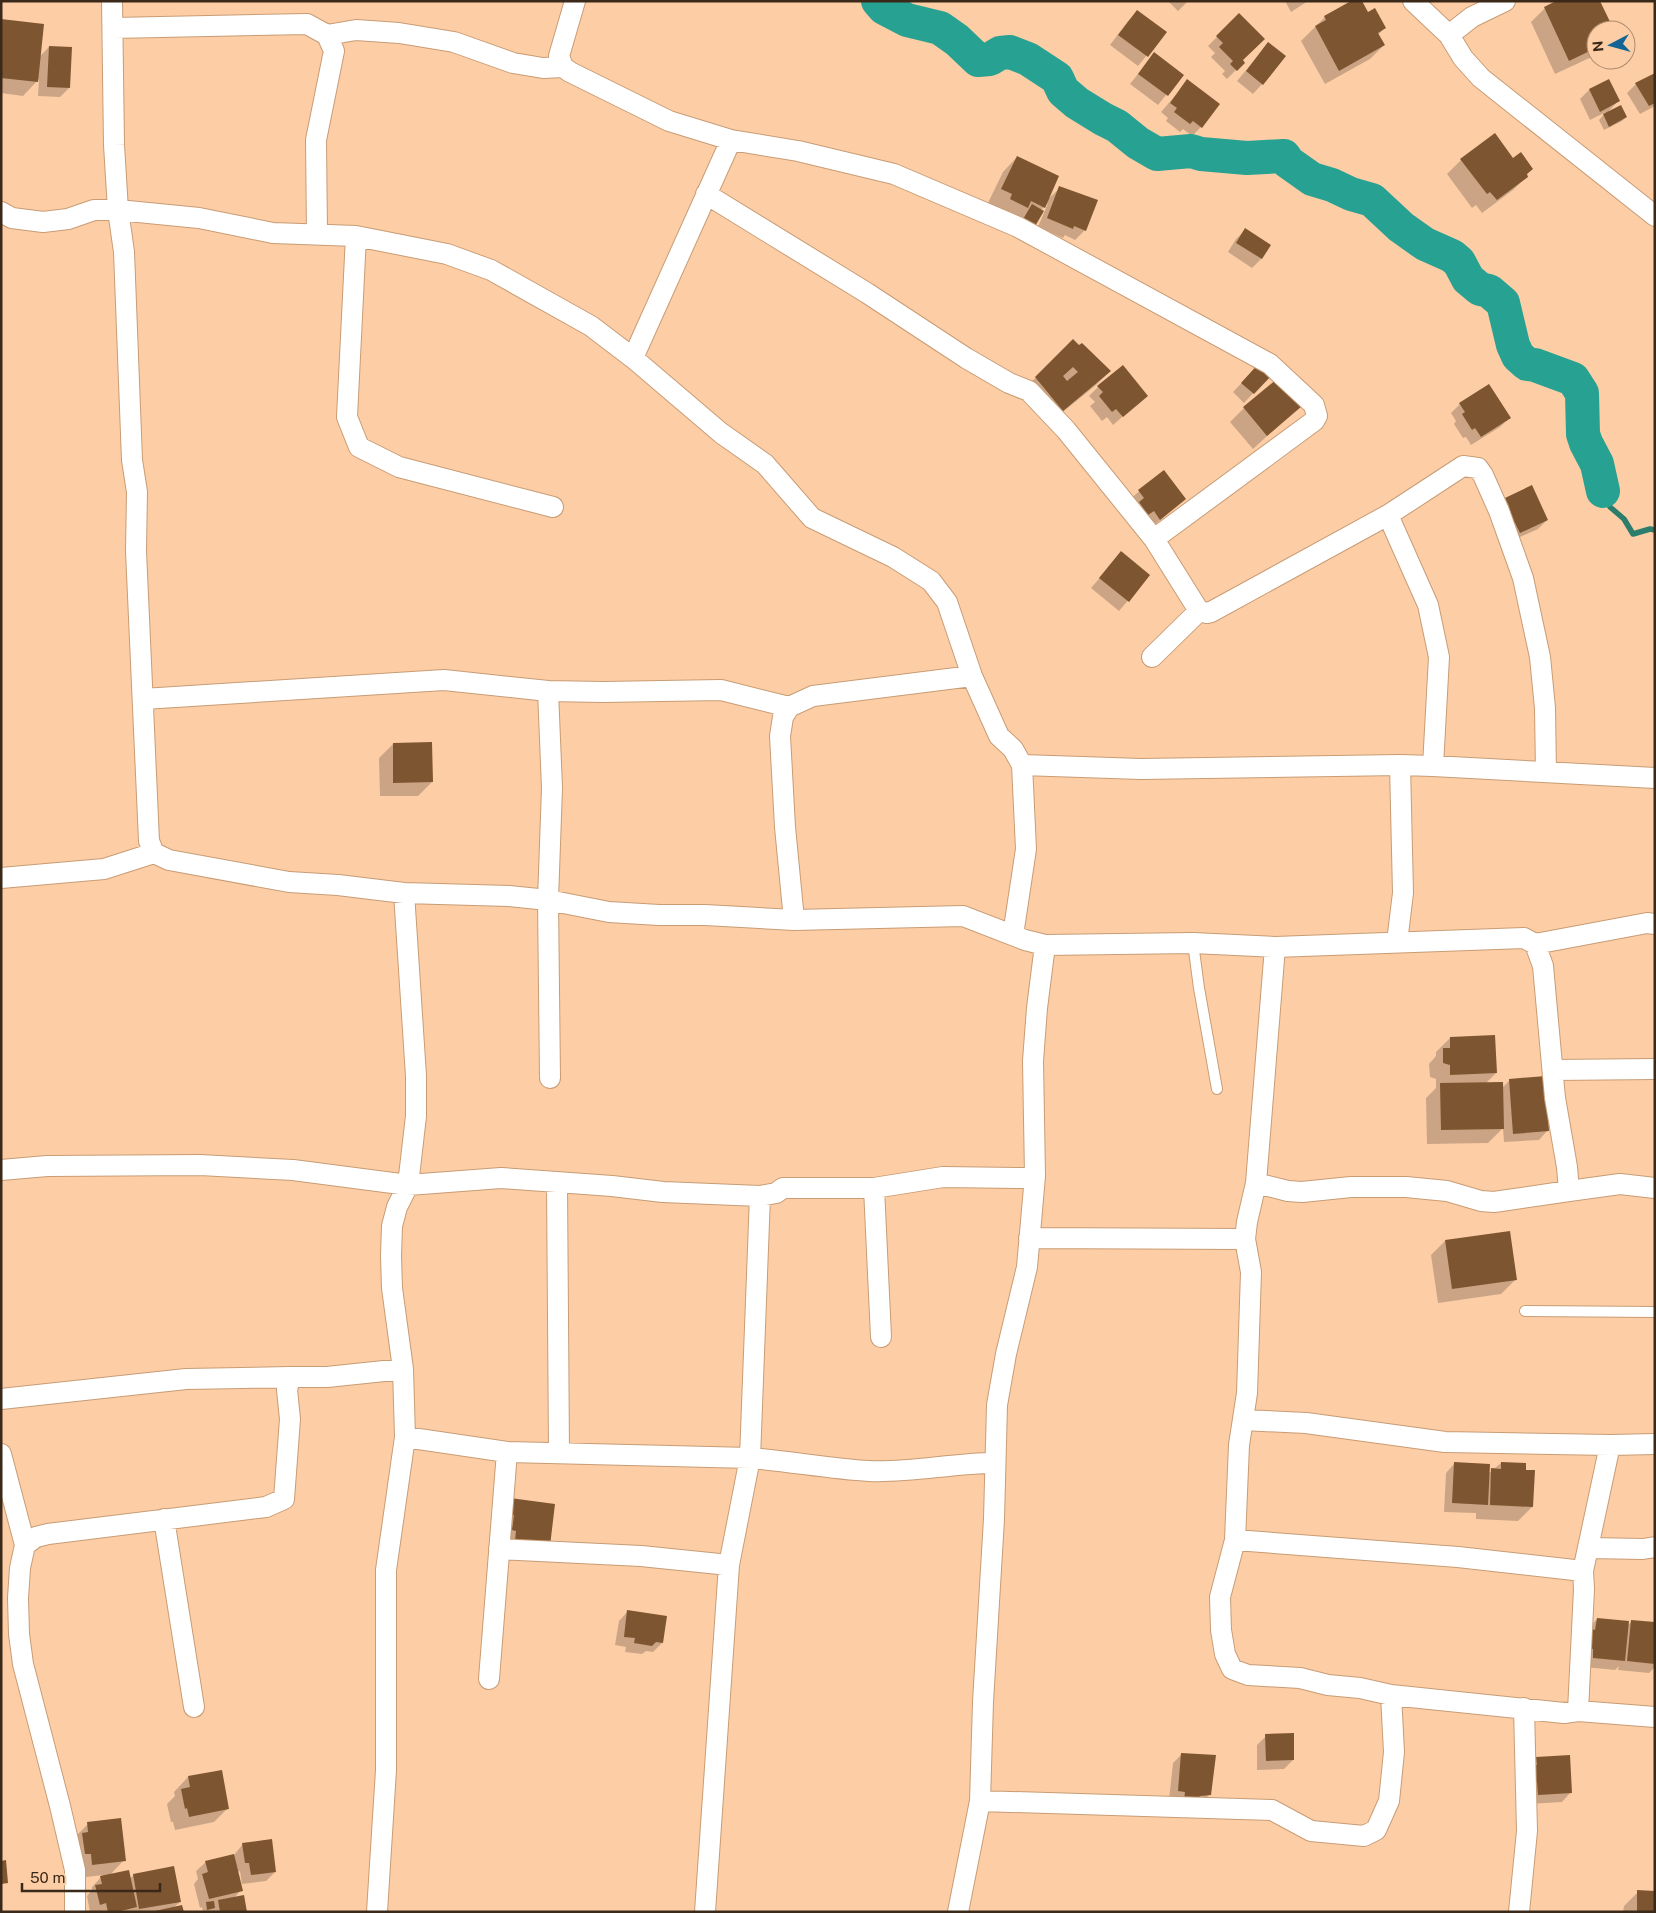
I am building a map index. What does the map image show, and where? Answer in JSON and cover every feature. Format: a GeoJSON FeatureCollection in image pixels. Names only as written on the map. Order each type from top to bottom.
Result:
{"type":"FeatureCollection","features":[{"type":"Feature","properties":{"kind":"street"},"geometry":{"type":"LineString","coordinates":[[112,1],[114,145],[118,210],[124,252],[132,460],[137,492],[136,551],[149,841],[154,853],[169,860],[289,882],[338,885],[404,893],[509,896],[548,900],[609,912],[794,920],[963,916],[1024,940],[1045,945],[1193,943],[1275,947],[1524,938],[1535,944],[1544,966],[1555,1098],[1569,1190]]}},
{"type":"Feature","properties":{"kind":"street"},"geometry":{"type":"LineString","coordinates":[[563,67],[559,56],[575,1]]}},
{"type":"Feature","properties":{"kind":"street"},"geometry":{"type":"LineString","coordinates":[[1413,1],[1449,35],[1463,58],[1481,78],[1655,216]]}},
{"type":"Feature","properties":{"kind":"street"},"geometry":{"type":"LineString","coordinates":[[1449,35],[1472,17],[1505,1]]}},
{"type":"Feature","properties":{"kind":"street"},"geometry":{"type":"LineString","coordinates":[[113,28],[307,24],[327,35],[334,51],[316,140],[317,234]]}},
{"type":"Feature","properties":{"kind":"street"},"geometry":{"type":"LineString","coordinates":[[327,35],[356,30],[399,33],[454,42],[513,62],[543,68],[563,67],[669,121],[731,140],[798,151],[894,174],[1018,227],[1270,364],[1314,405],[1317,416],[1314,421],[1154,539]]}},
{"type":"Feature","properties":{"kind":"street"},"geometry":{"type":"LineString","coordinates":[[633,358],[731,140]]}},
{"type":"Feature","properties":{"kind":"street"},"geometry":{"type":"LineString","coordinates":[[706,194],[867,293],[966,358],[1009,383],[1029,390],[1066,430],[1154,539],[1199,611],[1211,612],[1388,515],[1463,466],[1478,468],[1499,511],[1523,578],[1540,657],[1545,708],[1546,772]]}},
{"type":"Feature","properties":{"kind":"street"},"geometry":{"type":"LineString","coordinates":[[1,212],[12,218],[43,222],[68,219],[94,210],[118,210],[199,218],[273,233],[356,236],[448,254],[491,270],[591,326],[633,358],[721,433],[765,464],[812,518],[893,557],[931,581],[947,602],[972,676],[999,736],[1013,749],[1022,765],[1026,849],[1013,935]]}},
{"type":"Feature","properties":{"kind":"street"},"geometry":{"type":"LineString","coordinates":[[356,236],[347,417],[359,447],[399,466],[553,507]]}},
{"type":"Feature","properties":{"kind":"street"},"geometry":{"type":"LineString","coordinates":[[1388,515],[1428,606],[1439,658],[1433,766]]}},
{"type":"Feature","properties":{"kind":"street"},"geometry":{"type":"LineString","coordinates":[[1152,657],[1199,611]]}},
{"type":"Feature","properties":{"kind":"street"},"geometry":{"type":"LineString","coordinates":[[794,920],[785,827],[780,736],[783,717],[789,707],[813,696],[972,676]]}},
{"type":"Feature","properties":{"kind":"street"},"geometry":{"type":"LineString","coordinates":[[143,699],[444,680],[548,691],[721,690],[789,707]]}},
{"type":"Feature","properties":{"kind":"street"},"geometry":{"type":"LineString","coordinates":[[548,691],[552,788],[548,900],[550,1078]]}},
{"type":"Feature","properties":{"kind":"street"},"geometry":{"type":"LineString","coordinates":[[1022,765],[1141,769],[1400,765],[1655,778]]}},
{"type":"Feature","properties":{"kind":"street"},"geometry":{"type":"LineString","coordinates":[[1397,942],[1403,893],[1400,765]]}},
{"type":"Feature","properties":{"kind":"street"},"geometry":{"type":"LineString","coordinates":[[1,878],[104,869],[154,853]]}},
{"type":"Feature","properties":{"kind":"street"},"geometry":{"type":"LineString","coordinates":[[377,1912],[386,1770],[386,1570],[405,1437],[403,1369],[392,1288],[392,1226],[397,1207],[408,1185],[416,1116],[416,1076],[404,893]]}},
{"type":"Feature","properties":{"kind":"street"},"geometry":{"type":"LineString","coordinates":[[1535,944],[1647,923],[1655,924]]}},
{"type":"Feature","properties":{"kind":"street"},"geometry":{"type":"LineString","coordinates":[[958,1912],[980,1800],[983,1702],[994,1519],[997,1404],[1006,1354],[1027,1267],[1035,1176],[1033,1062],[1037,1008],[1045,945]]}},
{"type":"Feature","properties":{"kind":"street"},"geometry":{"type":"LineString","coordinates":[[1275,947],[1256,1183],[1245,1239],[1251,1272],[1247,1393],[1239,1445],[1235,1540],[1220,1596],[1220,1630],[1225,1654],[1232,1669],[1248,1675],[1300,1678],[1328,1685],[1360,1688],[1391,1695],[1564,1713],[1578,1711],[1655,1718]]}},
{"type":"Feature","properties":{"kind":"street"},"geometry":{"type":"LineString","coordinates":[[1553,1070],[1655,1069]]}},
{"type":"Feature","properties":{"kind":"street"},"geometry":{"type":"LineString","coordinates":[[1,1170],[47,1166],[200,1165],[294,1170],[408,1185],[501,1178],[612,1186],[663,1192],[760,1196],[776,1193],[783,1188],[874,1188],[942,1177],[1024,1178],[1035,1176]]}},
{"type":"Feature","properties":{"kind":"street"},"geometry":{"type":"LineString","coordinates":[[557,1182],[559,1452]]}},
{"type":"Feature","properties":{"kind":"street"},"geometry":{"type":"LineString","coordinates":[[1256,1183],[1295,1192],[1352,1187],[1406,1186],[1447,1191],[1481,1201],[1494,1202],[1620,1184],[1655,1188]]}},
{"type":"Feature","properties":{"kind":"street"},"geometry":{"type":"LineString","coordinates":[[874,1188],[881,1337]]}},
{"type":"Feature","properties":{"kind":"street"},"geometry":{"type":"LineString","coordinates":[[706,1912],[729,1565],[750,1458],[760,1196]]}},
{"type":"Feature","properties":{"kind":"street"},"geometry":{"type":"LineString","coordinates":[[1029,1238],[1245,1239]]}},
{"type":"Feature","properties":{"kind":"street"},"geometry":{"type":"LineString","coordinates":[[1,1399],[186,1379],[328,1377],[403,1369]]}},
{"type":"Feature","properties":{"kind":"street"},"geometry":{"type":"LineString","coordinates":[[25,1545],[36,1538],[48,1534],[266,1506],[284,1499],[290,1419],[287,1390],[290,1377]]}},
{"type":"Feature","properties":{"kind":"street"},"geometry":{"type":"LineString","coordinates":[[1243,1420],[1306,1423],[1445,1442],[1655,1444]]}},
{"type":"Feature","properties":{"kind":"street"},"geometry":{"type":"LineString","coordinates":[[405,1437],[507,1452],[750,1458],[868,1471],[904,1471],[969,1463],[995,1463]]}},
{"type":"Feature","properties":{"kind":"street"},"geometry":{"type":"LineString","coordinates":[[1578,1711],[1584,1598],[1583,1571],[1610,1445]]}},
{"type":"Feature","properties":{"kind":"street"},"geometry":{"type":"LineString","coordinates":[[489,1679],[507,1452]]}},
{"type":"Feature","properties":{"kind":"street"},"geometry":{"type":"LineString","coordinates":[[1,1454],[25,1545],[20,1568],[18,1598],[19,1634],[23,1664],[75,1870],[75,1912]]}},
{"type":"Feature","properties":{"kind":"street"},"geometry":{"type":"LineString","coordinates":[[164,1519],[194,1707]]}},
{"type":"Feature","properties":{"kind":"street"},"geometry":{"type":"LineString","coordinates":[[1235,1540],[1458,1557],[1583,1571]]}},
{"type":"Feature","properties":{"kind":"street"},"geometry":{"type":"LineString","coordinates":[[1589,1548],[1643,1549],[1655,1547]]}},
{"type":"Feature","properties":{"kind":"street"},"geometry":{"type":"LineString","coordinates":[[500,1549],[641,1556],[729,1565]]}},
{"type":"Feature","properties":{"kind":"street"},"geometry":{"type":"LineString","coordinates":[[980,1800],[1272,1810],[1311,1831],[1364,1836],[1376,1830],[1389,1802],[1394,1752],[1391,1695]]}},
{"type":"Feature","properties":{"kind":"street"},"geometry":{"type":"LineString","coordinates":[[1519,1912],[1527,1832],[1524,1708]]}},
{"type":"Feature","properties":{"kind":"lane"},"geometry":{"type":"LineString","coordinates":[[1193,943],[1217,1089]]}},
{"type":"Feature","properties":{"kind":"lane"},"geometry":{"type":"LineString","coordinates":[[1525,1311],[1655,1312]]}},
{"type":"Feature","properties":{"kind":"building"},"geometry":{"type":"Polygon","coordinates":[[[1351,1],[1362,1],[1368,12],[1375,8],[1386,28],[1378,33],[1385,45],[1339,71],[1315,26],[1326,20],[1324,16],[1351,1]]]}},
{"type":"Feature","properties":{"kind":"building"},"geometry":{"type":"Polygon","coordinates":[[[1556,1],[1600,1],[1609,20],[1586,20],[1586,53],[1569,61],[1544,7],[1556,1]]]}},
{"type":"Feature","properties":{"kind":"building"},"geometry":{"type":"Polygon","coordinates":[[[1137,10],[1167,32],[1148,57],[1118,35],[1137,10]]]}},
{"type":"Feature","properties":{"kind":"building"},"geometry":{"type":"Polygon","coordinates":[[[1239,13],[1265,39],[1243,60],[1245,63],[1237,71],[1230,64],[1233,61],[1219,47],[1223,43],[1216,36],[1239,13]]]}},
{"type":"Feature","properties":{"kind":"building"},"geometry":{"type":"Polygon","coordinates":[[[1,19],[44,24],[38,82],[1,78],[1,19]]]}},
{"type":"Feature","properties":{"kind":"building"},"geometry":{"type":"Polygon","coordinates":[[[1268,42],[1286,56],[1263,85],[1246,71],[1268,42]]]}},
{"type":"Feature","properties":{"kind":"building"},"geometry":{"type":"Polygon","coordinates":[[[49,46],[72,47],[70,88],[47,87],[49,46]]]}},
{"type":"Feature","properties":{"kind":"building"},"geometry":{"type":"Polygon","coordinates":[[[1154,52],[1184,75],[1168,96],[1138,74],[1154,52]]]}},
{"type":"Feature","properties":{"kind":"building"},"geometry":{"type":"Polygon","coordinates":[[[1655,73],[1655,103],[1649,106],[1635,83],[1655,73]]]}},
{"type":"Feature","properties":{"kind":"building"},"geometry":{"type":"Polygon","coordinates":[[[1187,79],[1220,104],[1202,128],[1193,121],[1190,124],[1174,112],[1177,108],[1170,103],[1187,79]]]}},
{"type":"Feature","properties":{"kind":"building"},"geometry":{"type":"Polygon","coordinates":[[[1609,79],[1620,101],[1600,112],[1589,89],[1609,79]]]}},
{"type":"Feature","properties":{"kind":"building"},"geometry":{"type":"Polygon","coordinates":[[[1621,105],[1627,117],[1609,127],[1603,114],[1621,105]]]}},
{"type":"Feature","properties":{"kind":"building"},"geometry":{"type":"Polygon","coordinates":[[[1495,133],[1513,158],[1521,152],[1533,169],[1527,174],[1528,177],[1497,200],[1490,192],[1487,194],[1460,159],[1495,133]]]}},
{"type":"Feature","properties":{"kind":"building"},"geometry":{"type":"Polygon","coordinates":[[[1017,156],[1059,176],[1045,208],[1031,201],[1028,208],[1010,199],[1012,194],[1001,189],[1017,156]]]}},
{"type":"Feature","properties":{"kind":"building"},"geometry":{"type":"Polygon","coordinates":[[[1059,186],[1098,200],[1086,231],[1074,226],[1073,229],[1047,218],[1059,186]]]}},
{"type":"Feature","properties":{"kind":"building"},"geometry":{"type":"Polygon","coordinates":[[[1032,204],[1044,211],[1034,228],[1022,221],[1032,204]]]}},
{"type":"Feature","properties":{"kind":"building"},"geometry":{"type":"Polygon","coordinates":[[[1245,228],[1271,245],[1262,259],[1236,243],[1245,228]]]}},
{"type":"Feature","properties":{"kind":"building"},"geometry":{"type":"Polygon","coordinates":[[[1073,339],[1079,345],[1082,343],[1111,371],[1063,411],[1035,377],[1073,339]],[[1073,367],[1063,376],[1067,381],[1078,372],[1073,367]]]}},
{"type":"Feature","properties":{"kind":"building"},"geometry":{"type":"Polygon","coordinates":[[[1260,362],[1273,374],[1254,394],[1241,383],[1260,362]]]}},
{"type":"Feature","properties":{"kind":"building"},"geometry":{"type":"Polygon","coordinates":[[[1123,365],[1148,396],[1123,417],[1116,409],[1112,412],[1099,396],[1103,392],[1097,386],[1123,365]]]}},
{"type":"Feature","properties":{"kind":"building"},"geometry":{"type":"Polygon","coordinates":[[[1278,378],[1302,406],[1267,436],[1243,407],[1278,378]]]}},
{"type":"Feature","properties":{"kind":"building"},"geometry":{"type":"Polygon","coordinates":[[[1489,384],[1511,418],[1481,437],[1475,428],[1472,430],[1462,414],[1465,412],[1459,403],[1489,384]]]}},
{"type":"Feature","properties":{"kind":"building"},"geometry":{"type":"Polygon","coordinates":[[[1164,470],[1186,499],[1160,520],[1154,511],[1148,515],[1139,502],[1144,498],[1138,490],[1164,470]]]}},
{"type":"Feature","properties":{"kind":"building"},"geometry":{"type":"Polygon","coordinates":[[[1532,485],[1548,520],[1520,533],[1515,523],[1511,524],[1504,508],[1509,506],[1505,498],[1532,485]]]}},
{"type":"Feature","properties":{"kind":"building"},"geometry":{"type":"Polygon","coordinates":[[[1121,551],[1150,575],[1129,602],[1099,578],[1121,551]]]}},
{"type":"Feature","properties":{"kind":"building"},"geometry":{"type":"Polygon","coordinates":[[[432,742],[433,782],[393,783],[393,743],[432,742]]]}},
{"type":"Feature","properties":{"kind":"building"},"geometry":{"type":"Polygon","coordinates":[[[1495,1035],[1497,1073],[1450,1075],[1450,1065],[1443,1063],[1443,1048],[1450,1048],[1450,1037],[1495,1035]]]}},
{"type":"Feature","properties":{"kind":"building"},"geometry":{"type":"Polygon","coordinates":[[[1546,1076],[1549,1131],[1513,1134],[1509,1079],[1546,1076]]]}},
{"type":"Feature","properties":{"kind":"building"},"geometry":{"type":"Polygon","coordinates":[[[1503,1082],[1504,1129],[1441,1130],[1440,1083],[1503,1082]]]}},
{"type":"Feature","properties":{"kind":"building"},"geometry":{"type":"Polygon","coordinates":[[[1510,1231],[1517,1280],[1452,1289],[1445,1240],[1510,1231]]]}},
{"type":"Feature","properties":{"kind":"building"},"geometry":{"type":"Polygon","coordinates":[[[1454,1462],[1490,1464],[1488,1505],[1452,1503],[1454,1462]]]}},
{"type":"Feature","properties":{"kind":"building"},"geometry":{"type":"Polygon","coordinates":[[[1501,1462],[1526,1463],[1526,1470],[1535,1470],[1533,1507],[1490,1505],[1491,1468],[1501,1469],[1501,1462]]]}},
{"type":"Feature","properties":{"kind":"building"},"geometry":{"type":"Polygon","coordinates":[[[510,1498],[555,1504],[550,1546],[515,1541],[516,1531],[512,1530],[514,1515],[511,1514],[510,1498]]]}},
{"type":"Feature","properties":{"kind":"building"},"geometry":{"type":"Polygon","coordinates":[[[627,1610],[667,1616],[663,1643],[656,1642],[652,1646],[634,1643],[635,1638],[624,1637],[627,1610]]]}},
{"type":"Feature","properties":{"kind":"building"},"geometry":{"type":"Polygon","coordinates":[[[1597,1618],[1629,1621],[1625,1661],[1593,1658],[1593,1649],[1589,1648],[1591,1629],[1595,1630],[1597,1618]]]}},
{"type":"Feature","properties":{"kind":"building"},"geometry":{"type":"Polygon","coordinates":[[[1631,1620],[1655,1622],[1655,1664],[1627,1661],[1631,1620]]]}},
{"type":"Feature","properties":{"kind":"building"},"geometry":{"type":"Polygon","coordinates":[[[1294,1733],[1294,1760],[1266,1761],[1265,1734],[1294,1733]]]}},
{"type":"Feature","properties":{"kind":"building"},"geometry":{"type":"Polygon","coordinates":[[[1181,1753],[1216,1755],[1211,1795],[1200,1796],[1196,1802],[1184,1800],[1185,1792],[1178,1791],[1181,1753]]]}},
{"type":"Feature","properties":{"kind":"building"},"geometry":{"type":"Polygon","coordinates":[[[1570,1755],[1572,1793],[1538,1795],[1537,1782],[1531,1783],[1530,1765],[1537,1765],[1536,1757],[1570,1755]]]}},
{"type":"Feature","properties":{"kind":"building"},"geometry":{"type":"Polygon","coordinates":[[[222,1770],[229,1809],[189,1817],[187,1808],[185,1809],[181,1789],[190,1787],[188,1776],[222,1770]]]}},
{"type":"Feature","properties":{"kind":"building"},"geometry":{"type":"Polygon","coordinates":[[[121,1818],[126,1861],[92,1865],[91,1854],[85,1854],[82,1833],[88,1832],[87,1822],[121,1818]]]}},
{"type":"Feature","properties":{"kind":"building"},"geometry":{"type":"Polygon","coordinates":[[[272,1839],[276,1872],[251,1875],[249,1863],[245,1863],[242,1843],[272,1839]]]}},
{"type":"Feature","properties":{"kind":"building"},"geometry":{"type":"Polygon","coordinates":[[[234,1854],[243,1891],[209,1899],[202,1874],[208,1872],[205,1861],[234,1854]]]}},
{"type":"Feature","properties":{"kind":"building"},"geometry":{"type":"Polygon","coordinates":[[[6,1860],[8,1883],[1,1884],[1,1861],[6,1860]]]}},
{"type":"Feature","properties":{"kind":"building"},"geometry":{"type":"Polygon","coordinates":[[[174,1866],[181,1902],[139,1909],[133,1874],[174,1866]]]}},
{"type":"Feature","properties":{"kind":"building"},"geometry":{"type":"Polygon","coordinates":[[[129,1870],[137,1907],[117,1912],[108,1912],[106,1903],[100,1905],[95,1885],[102,1884],[100,1876],[129,1870]]]}},
{"type":"Feature","properties":{"kind":"building"},"geometry":{"type":"Polygon","coordinates":[[[1637,1890],[1655,1891],[1655,1912],[1637,1912],[1637,1890]]]}},
{"type":"Feature","properties":{"kind":"building"},"geometry":{"type":"Polygon","coordinates":[[[244,1895],[247,1912],[220,1912],[218,1900],[244,1895]]]}},
{"type":"Feature","properties":{"kind":"building"},"geometry":{"type":"Polygon","coordinates":[[[214,1901],[215,1908],[207,1910],[206,1902],[214,1901]]]}},
{"type":"Feature","properties":{"kind":"building"},"geometry":{"type":"Polygon","coordinates":[[[182,1905],[184,1912],[155,1912],[155,1911],[182,1905]]]}},
{"type":"Feature","properties":{"kind":"waterway"},"geometry":{"type":"LineString","coordinates":[[878,1],[884,8],[907,20],[940,28],[957,40],[978,60],[990,59],[1000,53],[1010,52],[1028,59],[1057,78],[1063,91],[1077,103],[1117,126],[1138,143],[1157,154],[1191,151],[1201,154],[1247,158],[1284,156],[1288,162],[1312,179],[1372,200],[1401,227],[1425,244],[1452,256],[1459,262],[1468,279],[1480,289],[1489,291],[1503,303],[1513,345],[1518,356],[1527,364],[1535,365],[1573,379],[1582,393],[1583,434],[1597,464],[1603,491]]}},
{"type":"Feature","properties":{"kind":"waterway"},"geometry":{"type":"LineString","coordinates":[[1603,491],[1610,507],[1624,519],[1633,534],[1650,529],[1655,530]]}}]}
